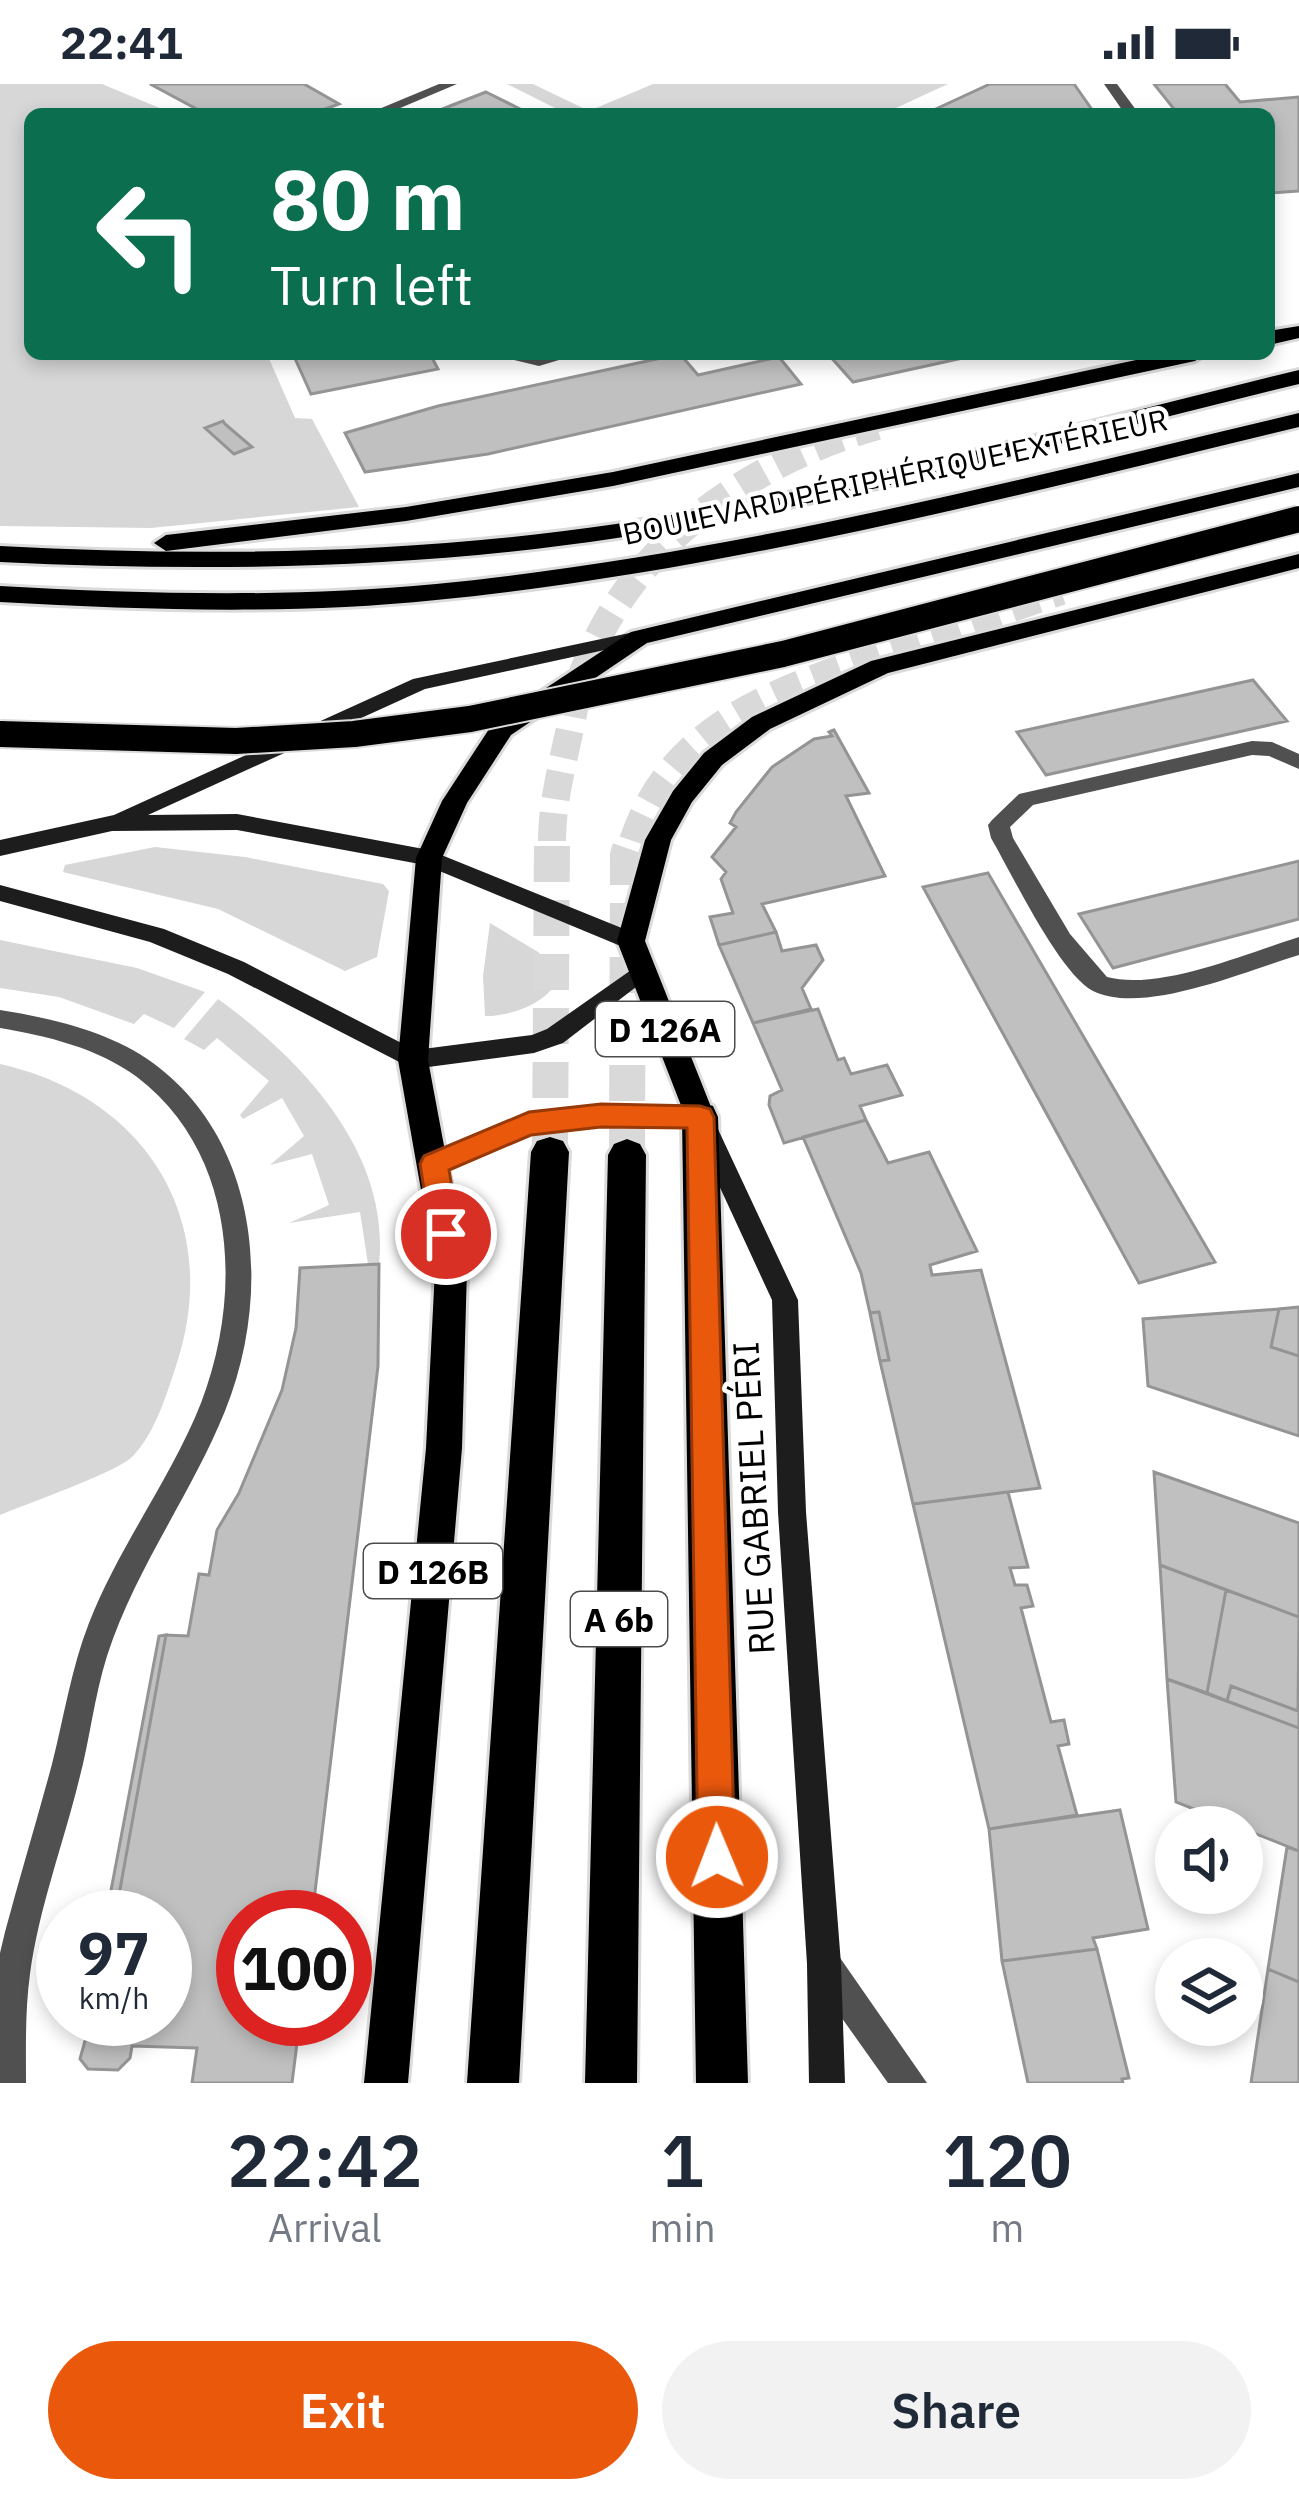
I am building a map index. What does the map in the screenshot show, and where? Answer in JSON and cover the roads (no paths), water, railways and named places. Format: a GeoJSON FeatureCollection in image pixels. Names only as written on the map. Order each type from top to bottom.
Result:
{"type":"FeatureCollection","features":[{"type":"Feature","properties":{"kind":"highway"},"geometry":{"type":"LineString","coordinates":[[51,557],[406,514],[613,479],[1167,360]]}},
{"type":"Feature","properties":{"kind":"highway"},"geometry":{"type":"LineString","coordinates":[[0,554],[284,560],[438,552],[594,535],[971,457],[1299,377]]}},
{"type":"Feature","properties":{"kind":"highway","name":"BOULEVARD PÉRIPHÉRIQUE EXTÉRIEUR"},"geometry":{"type":"LineString","coordinates":[[0,594],[243,600],[432,592],[605,571],[972,498],[1299,420]]}},
{"type":"Feature","properties":{"kind":"highway"},"geometry":{"type":"LineString","coordinates":[[0,734],[202,742],[468,719],[782,652],[1299,518]]}},
{"type":"Feature","properties":{"kind":"highway"},"geometry":{"type":"LineString","coordinates":[[700,1117],[722,2083]]}},
{"type":"Feature","properties":{"kind":"highway","name":"A 6b"},"geometry":{"type":"LineString","coordinates":[[493,2083],[550,1152]]}},
{"type":"Feature","properties":{"kind":"highway","name":"A 6b"},"geometry":{"type":"LineString","coordinates":[[610,2083],[627,1155]]}},
{"type":"Feature","properties":{"kind":"main road"},"geometry":{"type":"LineString","coordinates":[[112,823],[420,684],[639,638],[1299,480]]}},
{"type":"Feature","properties":{"kind":"main road"},"geometry":{"type":"LineString","coordinates":[[0,848],[112,823],[237,821],[429,858],[631,940],[658,840],[671,814],[697,776],[760,723],[880,667],[1299,561]]}},
{"type":"Feature","properties":{"kind":"main road"},"geometry":{"type":"LineString","coordinates":[[413,1060],[429,858],[455,801],[502,729],[639,638]]}},
{"type":"Feature","properties":{"kind":"main road"},"geometry":{"type":"LineString","coordinates":[[0,893],[156,935],[236,968],[413,1060],[534,1044],[555,1036],[642,974]]}},
{"type":"Feature","properties":{"kind":"main road","name":"RUE GABRIEL PÉRI"},"geometry":{"type":"LineString","coordinates":[[631,940],[700,1117],[785,1300],[792,1511],[824,1964],[827,2083]]}},
{"type":"Feature","properties":{"kind":"main road","name":"D 126B"},"geometry":{"type":"LineString","coordinates":[[386,2083],[445,1426],[451,1269],[413,1060]]}},
{"type":"Feature","properties":{"kind":"main road"},"geometry":{"type":"LineString","coordinates":[[434,1164],[529,1124],[601,1115],[700,1117]]}},
{"type":"Feature","properties":{"kind":"street"},"geometry":{"type":"LineString","coordinates":[[389,108],[451,84]]}},
{"type":"Feature","properties":{"kind":"street"},"geometry":{"type":"LineString","coordinates":[[1299,762],[1272,749],[1252,748],[1026,800],[1000,825],[1002,838],[1084,970],[1105,988],[1141,989],[1299,946]]}},
{"type":"Feature","properties":{"kind":"street"},"geometry":{"type":"LineString","coordinates":[[0,1019],[38,1024],[146,1071],[204,1135],[238,1226],[236,1338],[213,1408],[122,1584],[92,1656],[5,2006],[8,2083]]}},
{"type":"Feature","properties":{"kind":"street"},"geometry":{"type":"LineString","coordinates":[[824,1964],[909,2083]]}},
{"type":"Feature","properties":{"kind":"tunnel"},"geometry":{"type":"LineString","coordinates":[[552,841],[557,791],[581,678],[605,625],[632,583],[664,546],[741,486],[785,461],[877,426]]}},
{"type":"Feature","properties":{"kind":"tunnel"},"geometry":{"type":"LineString","coordinates":[[633,841],[651,800],[674,767],[734,716],[807,681],[1061,591]]}},
{"type":"Feature","properties":{"kind":"tunnel"},"geometry":{"type":"LineString","coordinates":[[550,1152],[552,838]]}},
{"type":"Feature","properties":{"kind":"tunnel"},"geometry":{"type":"LineString","coordinates":[[627,1155],[628,855],[634,838]]}}]}
